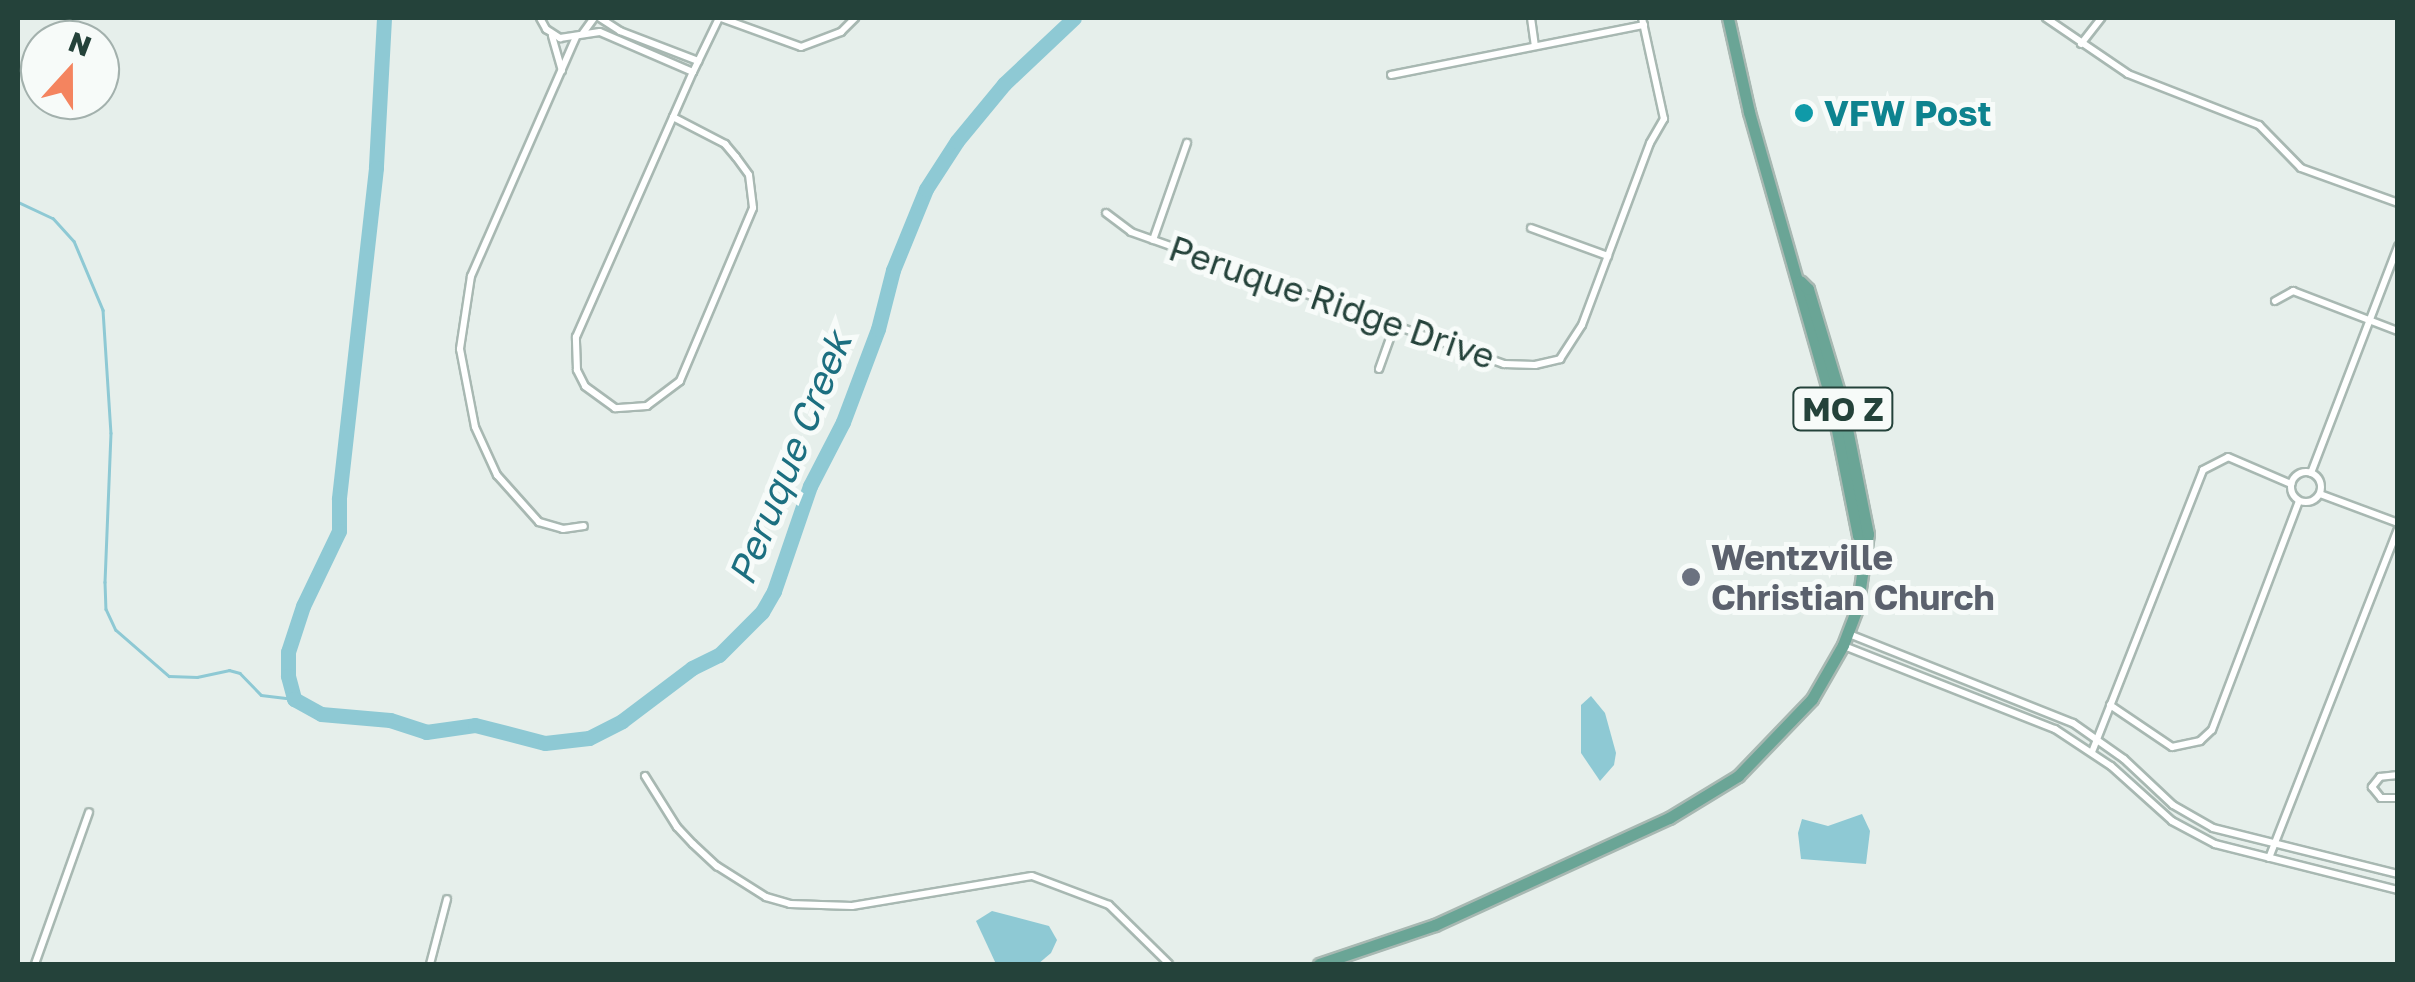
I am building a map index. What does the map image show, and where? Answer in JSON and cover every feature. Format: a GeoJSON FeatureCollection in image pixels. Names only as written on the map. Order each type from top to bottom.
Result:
{"type":"FeatureCollection","features":[{"type":"Feature","properties":{"kind":"main road","name":"MO Z"},"geometry":{"type":"LineString","coordinates":[[1319,964],[1484,905],[1612,848],[1710,796],[1738,776],[1796,720],[1846,640],[1857,608],[1864,544],[1858,535],[1831,400],[1750,112],[1728,18]]}},
{"type":"Feature","properties":{"kind":"street"},"geometry":{"type":"LineString","coordinates":[[540,18],[552,34],[562,78]]}},
{"type":"Feature","properties":{"kind":"street"},"geometry":{"type":"LineString","coordinates":[[584,526],[563,529],[539,522],[497,475],[467,402],[460,349],[472,276],[577,37],[597,18],[698,61]]}},
{"type":"Feature","properties":{"kind":"street"},"geometry":{"type":"LineString","coordinates":[[673,117],[725,144],[749,175],[753,208],[680,381],[647,406],[615,408],[584,386],[577,370],[576,338],[692,72],[720,18],[801,47],[841,32],[855,18]]}},
{"type":"Feature","properties":{"kind":"street"},"geometry":{"type":"LineString","coordinates":[[1531,18],[1535,46]]}},
{"type":"Feature","properties":{"kind":"street"},"geometry":{"type":"LineString","coordinates":[[2046,18],[2128,74],[2258,125],[2301,168],[2398,203]]}},
{"type":"Feature","properties":{"kind":"street"},"geometry":{"type":"LineString","coordinates":[[2080,44],[2101,18]]}},
{"type":"Feature","properties":{"kind":"street"},"geometry":{"type":"LineString","coordinates":[[1391,76],[1643,21]]}},
{"type":"Feature","properties":{"kind":"street","name":"Peruque Ridge Drive"},"geometry":{"type":"LineString","coordinates":[[1106,213],[1131,232],[1504,364],[1535,365],[1560,359],[1582,324],[1664,119],[1643,21]]}},
{"type":"Feature","properties":{"kind":"street"},"geometry":{"type":"LineString","coordinates":[[552,34],[577,37],[600,32],[616,36],[692,72]]}},
{"type":"Feature","properties":{"kind":"street"},"geometry":{"type":"LineString","coordinates":[[1153,240],[1188,143]]}},
{"type":"Feature","properties":{"kind":"street"},"geometry":{"type":"LineString","coordinates":[[1531,228],[1608,256]]}},
{"type":"Feature","properties":{"kind":"street"},"geometry":{"type":"LineString","coordinates":[[2311,472],[2398,246]]}},
{"type":"Feature","properties":{"kind":"street"},"geometry":{"type":"LineString","coordinates":[[2275,301],[2293,292],[2398,330]]}},
{"type":"Feature","properties":{"kind":"street"},"geometry":{"type":"LineString","coordinates":[[1379,370],[1394,326]]}},
{"type":"Feature","properties":{"kind":"street"},"geometry":{"type":"LineString","coordinates":[[2092,752],[2095,737],[2203,470],[2228,458],[2291,484],[2299,501],[2212,730],[2200,742],[2172,746],[2110,705]]}},
{"type":"Feature","properties":{"kind":"street"},"geometry":{"type":"LineString","coordinates":[[2291,484],[2295,476],[2311,472]]}},
{"type":"Feature","properties":{"kind":"street"},"geometry":{"type":"LineString","coordinates":[[2299,501],[2314,500],[2320,494],[2321,485],[2311,472]]}},
{"type":"Feature","properties":{"kind":"street"},"geometry":{"type":"LineString","coordinates":[[2269,858],[2398,526],[2320,494]]}},
{"type":"Feature","properties":{"kind":"street"},"geometry":{"type":"LineString","coordinates":[[1846,640],[2032,703],[2095,737],[2183,812],[2213,828],[2398,874]]}},
{"type":"Feature","properties":{"kind":"street"},"geometry":{"type":"LineString","coordinates":[[1846,640],[2041,722],[2092,752],[2172,821],[2223,847],[2398,890]]}},
{"type":"Feature","properties":{"kind":"street"},"geometry":{"type":"LineString","coordinates":[[2398,775],[2380,778],[2372,787],[2380,798],[2398,798]]}},
{"type":"Feature","properties":{"kind":"street"},"geometry":{"type":"LineString","coordinates":[[646,776],[677,827],[694,844],[717,866],[766,896],[803,906],[852,906],[956,885],[1032,876],[1067,885],[1109,904],[1143,933],[1169,964]]}},
{"type":"Feature","properties":{"kind":"street"},"geometry":{"type":"LineString","coordinates":[[35,964],[88,812]]}},
{"type":"Feature","properties":{"kind":"street"},"geometry":{"type":"LineString","coordinates":[[430,964],[447,899]]}},
{"type":"Feature","properties":{"kind":"water"},"geometry":{"type":"Polygon","coordinates":[[[1591,696],[1605,713],[1616,753],[1614,765],[1600,781],[1581,753],[1581,705],[1591,696]]]}},
{"type":"Feature","properties":{"kind":"water"},"geometry":{"type":"Polygon","coordinates":[[[1862,814],[1870,831],[1866,864],[1801,859],[1798,833],[1802,819],[1828,826],[1862,814]]]}},
{"type":"Feature","properties":{"kind":"water"},"geometry":{"type":"Polygon","coordinates":[[[992,911],[1049,926],[1057,940],[1051,953],[1038,964],[996,964],[976,921],[992,911]]]}},
{"type":"Feature","properties":{"kind":"waterway","name":"Peruque Creek"},"geometry":{"type":"LineString","coordinates":[[384,18],[376,168],[339,499],[339,531],[303,606],[288,652],[288,676],[294,699],[321,714],[390,720],[426,732],[475,725],[545,743],[589,738],[622,721],[692,668],[719,655],[762,612],[774,591],[810,486],[843,422],[878,329],[893,270],[926,189],[957,141],[1004,84],[1074,18]]}},
{"type":"Feature","properties":{"kind":"waterway"},"geometry":{"type":"LineString","coordinates":[[18,202],[53,218],[74,241],[103,310],[111,433],[106,609],[116,630],[169,676],[197,677],[229,670],[240,673],[261,695],[294,699]]}},
{"type":"Feature","properties":{"kind":"place","name":"VFW Post"},"geometry":{"type":"Point","coordinates":[1804,113]}},
{"type":"Feature","properties":{"kind":"place","name":"Wentzville Christian Church"},"geometry":{"type":"Point","coordinates":[1691,577]}}]}
